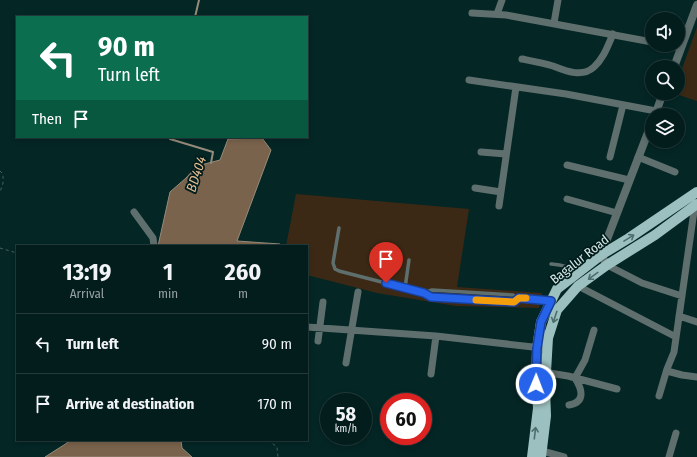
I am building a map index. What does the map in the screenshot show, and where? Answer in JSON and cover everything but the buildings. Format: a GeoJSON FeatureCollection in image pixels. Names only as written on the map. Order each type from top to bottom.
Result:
{"type":"FeatureCollection","features":[{"type":"Feature","properties":{"kind":"main road","name":"Bagalur Road"},"geometry":{"type":"LineString","coordinates":[[541,454],[546,416],[537,348],[541,322],[557,289],[601,255],[695,199]]}},
{"type":"Feature","properties":{"kind":"main road","name":"Bagalur Road"},"geometry":{"type":"LineString","coordinates":[[532,457],[541,372],[547,349],[548,338],[557,310],[578,286],[607,265],[655,235],[695,199]]}},
{"type":"Feature","properties":{"kind":"street"},"geometry":{"type":"LineString","coordinates":[[497,14],[502,0]]}},
{"type":"Feature","properties":{"kind":"street"},"geometry":{"type":"LineString","coordinates":[[554,23],[558,0]]}},
{"type":"Feature","properties":{"kind":"street"},"geometry":{"type":"LineString","coordinates":[[685,37],[697,5]]}},
{"type":"Feature","properties":{"kind":"street"},"geometry":{"type":"LineString","coordinates":[[472,13],[497,14],[554,23],[645,41]]}},
{"type":"Feature","properties":{"kind":"street"},"geometry":{"type":"LineString","coordinates":[[522,59],[552,66],[571,73],[583,72],[589,70],[601,59],[613,34]]}},
{"type":"Feature","properties":{"kind":"street"},"geometry":{"type":"LineString","coordinates":[[469,80],[624,105],[645,110]]}},
{"type":"Feature","properties":{"kind":"street"},"geometry":{"type":"LineString","coordinates":[[499,206],[516,87]]}},
{"type":"Feature","properties":{"kind":"street"},"geometry":{"type":"LineString","coordinates":[[610,157],[624,105]]}},
{"type":"Feature","properties":{"kind":"street"},"geometry":{"type":"LineString","coordinates":[[645,140],[601,255],[607,265],[642,283],[682,296]]}},
{"type":"Feature","properties":{"kind":"street"},"geometry":{"type":"LineString","coordinates":[[481,152],[506,154]]}},
{"type":"Feature","properties":{"kind":"street"},"geometry":{"type":"LineString","coordinates":[[638,157],[675,172]]}},
{"type":"Feature","properties":{"kind":"street"},"geometry":{"type":"LineString","coordinates":[[567,165],[629,180]]}},
{"type":"Feature","properties":{"kind":"street"},"geometry":{"type":"LineString","coordinates":[[475,188],[501,192]]}},
{"type":"Feature","properties":{"kind":"street"},"geometry":{"type":"LineString","coordinates":[[567,199],[617,213]]}},
{"type":"Feature","properties":{"kind":"street"},"geometry":{"type":"LineString","coordinates":[[659,396],[666,371],[674,352],[695,199]]}},
{"type":"Feature","properties":{"kind":"street"},"geometry":{"type":"LineString","coordinates":[[134,212],[153,238],[154,245]]}},
{"type":"Feature","properties":{"kind":"street"},"geometry":{"type":"LineString","coordinates":[[578,286],[676,337]]}},
{"type":"Feature","properties":{"kind":"street"},"geometry":{"type":"LineString","coordinates":[[346,363],[358,292]]}},
{"type":"Feature","properties":{"kind":"street"},"geometry":{"type":"LineString","coordinates":[[318,341],[323,302]]}},
{"type":"Feature","properties":{"kind":"street"},"geometry":{"type":"LineString","coordinates":[[679,316],[697,322]]}},
{"type":"Feature","properties":{"kind":"street"},"geometry":{"type":"LineString","coordinates":[[308,327],[436,336],[547,349]]}},
{"type":"Feature","properties":{"kind":"street"},"geometry":{"type":"LineString","coordinates":[[575,378],[585,360],[594,330]]}},
{"type":"Feature","properties":{"kind":"street"},"geometry":{"type":"LineString","coordinates":[[431,374],[436,336]]}},
{"type":"Feature","properties":{"kind":"street"},"geometry":{"type":"LineString","coordinates":[[666,371],[697,377]]}},
{"type":"Feature","properties":{"kind":"street"},"geometry":{"type":"LineString","coordinates":[[541,372],[575,378],[617,389]]}},
{"type":"Feature","properties":{"kind":"street"},"geometry":{"type":"LineString","coordinates":[[569,405],[574,404],[580,398],[580,385],[575,378]]}},
{"type":"Feature","properties":{"kind":"street"},"geometry":{"type":"LineString","coordinates":[[669,457],[676,433]]}},
{"type":"Feature","properties":{"kind":"street"},"geometry":{"type":"LineString","coordinates":[[541,454],[564,457]]}},
{"type":"Feature","properties":{"kind":"lane"},"geometry":{"type":"LineString","coordinates":[[339,228],[333,263],[335,269],[340,271],[424,293],[431,297],[514,302],[519,298]]}},
{"type":"Feature","properties":{"kind":"lane"},"geometry":{"type":"LineString","coordinates":[[406,288],[409,260]]}},
{"type":"Feature","properties":{"kind":"lane"},"geometry":{"type":"LineString","coordinates":[[551,264],[567,267],[577,273]]}},
{"type":"Feature","properties":{"kind":"lane"},"geometry":{"type":"LineString","coordinates":[[424,293],[432,290],[513,295],[519,298],[551,301]]}},
{"type":"Feature","properties":{"kind":"path"},"geometry":{"type":"LineString","coordinates":[[0,171],[2,174],[3,183],[0,192]]}},
{"type":"Feature","properties":{"kind":"path"},"geometry":{"type":"LineString","coordinates":[[0,248],[16,253]]}},
{"type":"Feature","properties":{"kind":"path"},"geometry":{"type":"LineString","coordinates":[[269,441],[277,447],[278,457]]}},
{"type":"Feature","properties":{"kind":"shaded area"},"geometry":{"type":"Polygon","coordinates":[[[697,27],[697,101],[685,97],[685,60],[697,27]]]}},
{"type":"Feature","properties":{"kind":"shaded area"},"geometry":{"type":"Polygon","coordinates":[[[296,194],[469,209],[457,287],[542,293],[539,308],[456,306],[377,293],[308,275],[308,245],[286,245],[296,194]]]}},
{"type":"Feature","properties":{"kind":"water"},"geometry":{"type":"Polygon","coordinates":[[[262,138],[271,150],[237,241],[280,245],[158,245],[170,192],[197,166],[220,160],[228,139],[262,138]]]}},
{"type":"Feature","properties":{"kind":"water"},"geometry":{"type":"Polygon","coordinates":[[[68,441],[181,441],[182,448],[192,457],[45,457],[68,441]]]}},
{"type":"Feature","properties":{"kind":"waterway","name":"BD404"},"geometry":{"type":"LineString","coordinates":[[195,16],[199,0]]}},
{"type":"Feature","properties":{"kind":"waterway","name":"BD404"},"geometry":{"type":"LineString","coordinates":[[170,138],[213,152],[211,163]]}},
{"type":"Feature","properties":{"kind":"slow traffic"},"geometry":{"type":"LineString","coordinates":[[476,300],[514,302],[519,298],[526,298]]}},
{"type":"Feature","properties":{"kind":"route"},"geometry":{"type":"LineString","coordinates":[[386,283],[424,293],[431,297],[514,302],[519,298],[551,301],[541,322],[537,348],[536,384]]}}]}
